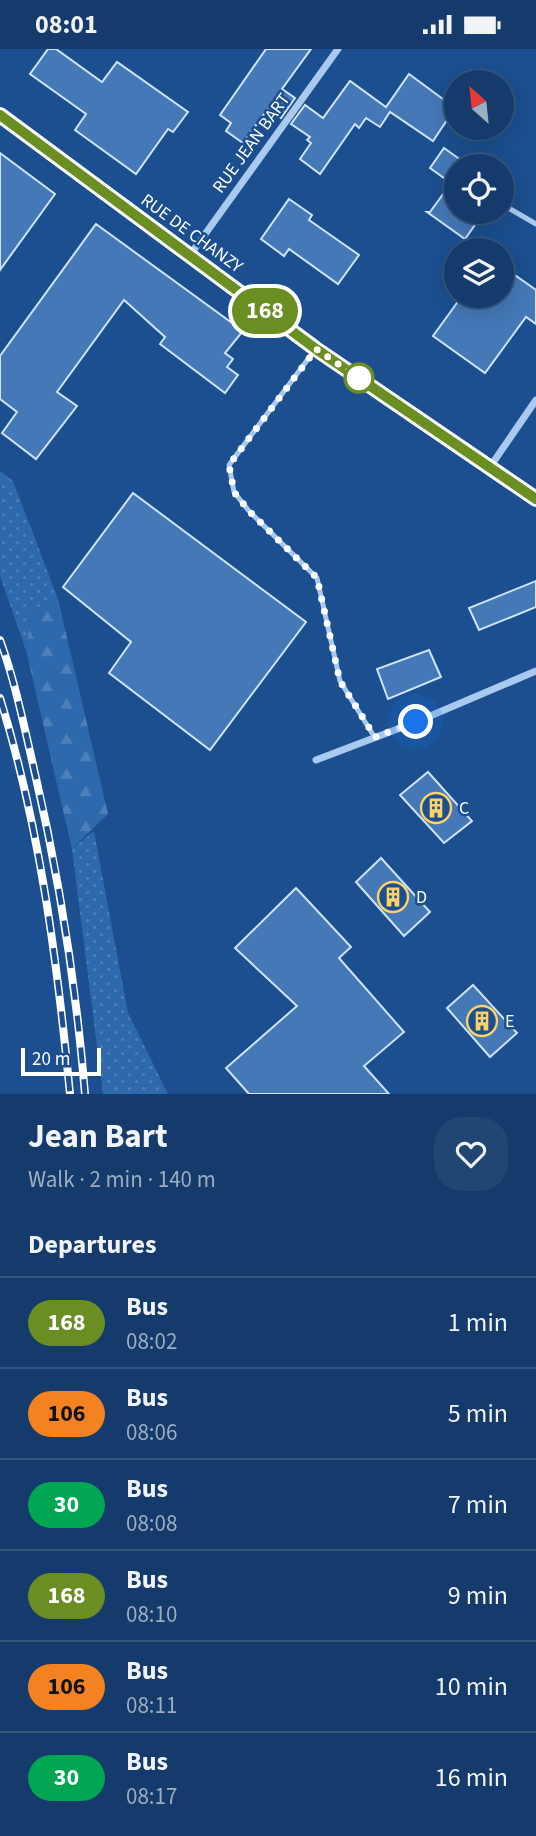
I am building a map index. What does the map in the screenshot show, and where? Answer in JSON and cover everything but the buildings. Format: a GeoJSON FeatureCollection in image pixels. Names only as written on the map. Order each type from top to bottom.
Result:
{"type":"FeatureCollection","features":[{"type":"Feature","properties":{"kind":"main road","name":"RUE DE CHANZY"},"geometry":{"type":"LineString","coordinates":[[0,115],[316,349],[536,499]]}},
{"type":"Feature","properties":{"kind":"street","name":"RUE JEAN BART"},"geometry":{"type":"LineString","coordinates":[[190,255],[338,49]]}},
{"type":"Feature","properties":{"kind":"street"},"geometry":{"type":"LineString","coordinates":[[490,467],[536,400]]}},
{"type":"Feature","properties":{"kind":"street"},"geometry":{"type":"LineString","coordinates":[[316,760],[536,671]]}},
{"type":"Feature","properties":{"kind":"lane"},"geometry":{"type":"LineString","coordinates":[[514,211],[536,224]]}},
{"type":"Feature","properties":{"kind":"lane"},"geometry":{"type":"LineString","coordinates":[[316,349],[229,465],[234,492],[249,511],[317,578],[340,681],[375,737]]}},
{"type":"Feature","properties":{"kind":"green space"},"geometry":{"type":"Polygon","coordinates":[[[0,471],[13,481],[58,599],[31,611],[26,650],[0,576],[0,471]]]}},
{"type":"Feature","properties":{"kind":"green space"},"geometry":{"type":"Polygon","coordinates":[[[58,599],[108,814],[72,849],[26,650],[31,611],[58,599]]]}},
{"type":"Feature","properties":{"kind":"green space"},"geometry":{"type":"Polygon","coordinates":[[[94,831],[128,1013],[168,1094],[103,1094],[72,849],[94,831]]]}},
{"type":"Feature","properties":{"kind":"railway"},"geometry":{"type":"LineString","coordinates":[[0,640],[19,704],[51,849],[72,971],[85,1094]]}},
{"type":"Feature","properties":{"kind":"railway"},"geometry":{"type":"LineString","coordinates":[[0,698],[26,795],[45,894],[70,1094]]}},
{"type":"Feature","properties":{"kind":"bus line","name":"168"},"geometry":{"type":"LineString","coordinates":[[0,115],[316,349],[536,499]]}},
{"type":"Feature","properties":{"kind":"place","name":"C"},"geometry":{"type":"Point","coordinates":[436,808]}},
{"type":"Feature","properties":{"kind":"place","name":"D"},"geometry":{"type":"Point","coordinates":[393,897]}},
{"type":"Feature","properties":{"kind":"place","name":"E"},"geometry":{"type":"Point","coordinates":[482,1021]}},
{"type":"Feature","properties":{"kind":"route"},"geometry":{"type":"LineString","coordinates":[[359,378],[316,349],[229,465],[234,492],[249,511],[317,578],[340,681],[375,737],[416,722]]}}]}
